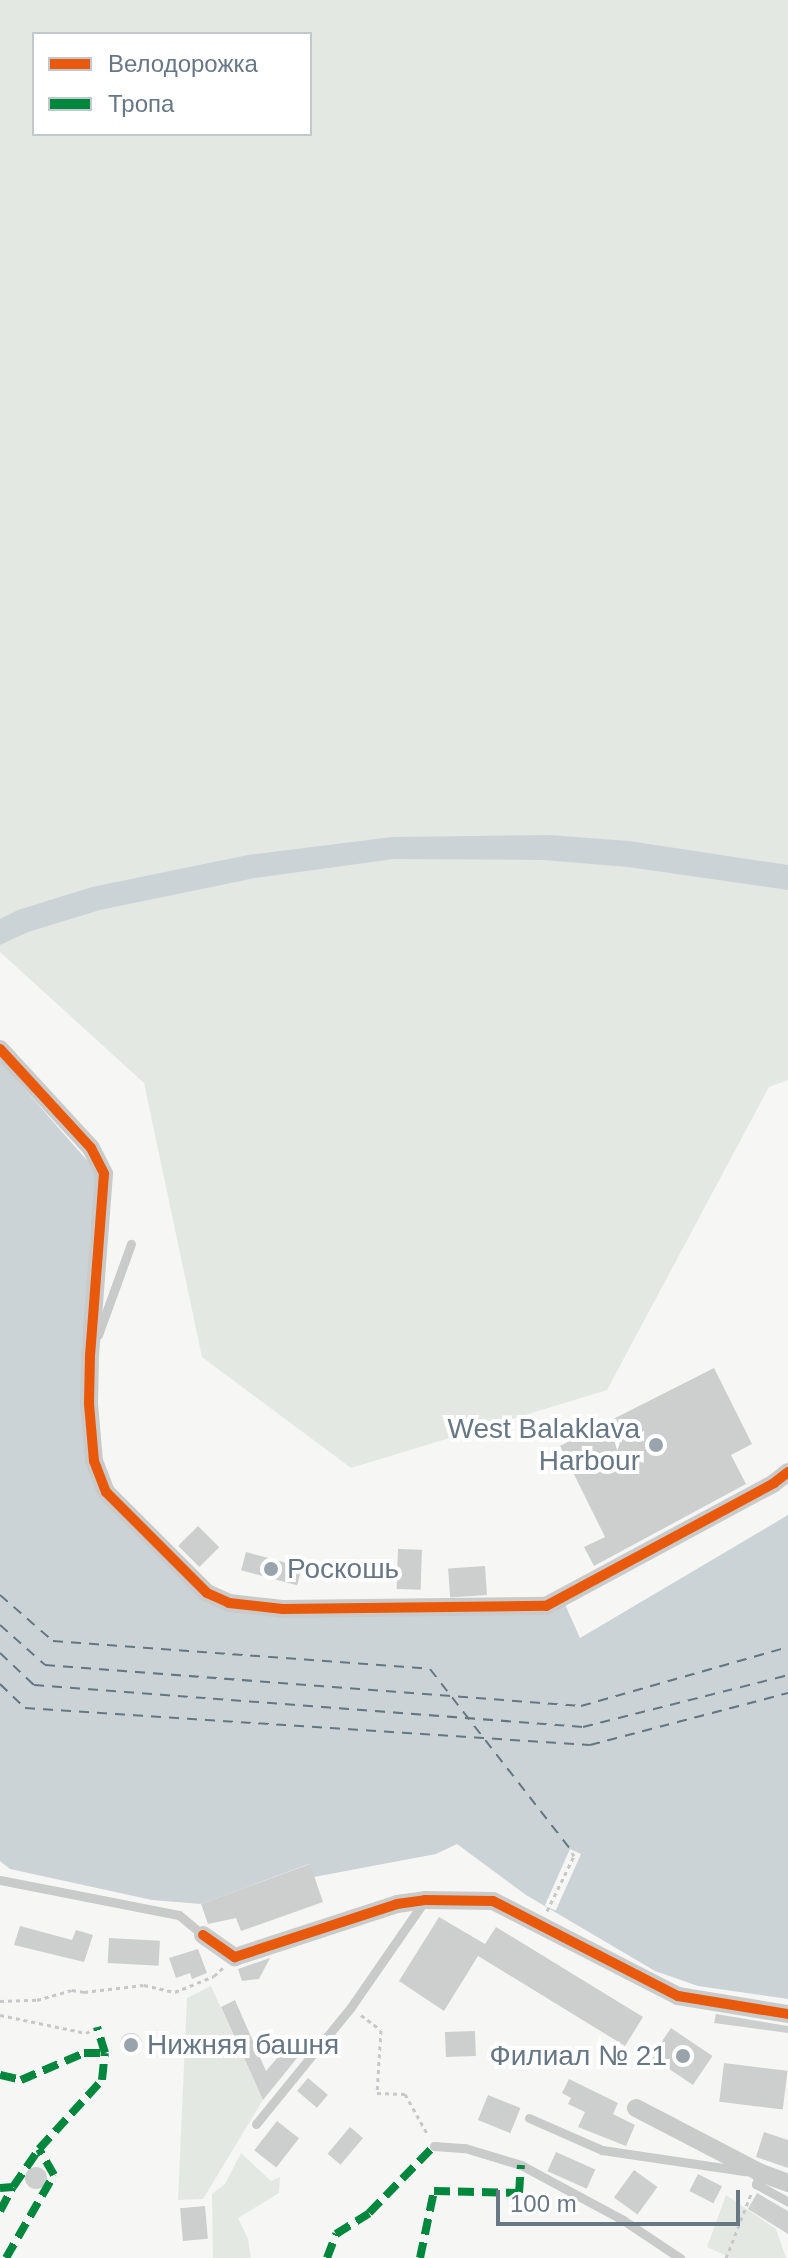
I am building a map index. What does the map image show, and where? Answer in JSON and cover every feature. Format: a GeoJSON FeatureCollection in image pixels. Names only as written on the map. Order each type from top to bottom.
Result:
{"type":"FeatureCollection","features":[{"type":"Feature","properties":{"kind":"street"},"geometry":{"type":"LineString","coordinates":[[0,1049],[91,1148],[104,1174],[90,1355],[89,1404],[94,1461],[106,1492],[207,1593],[229,1603],[283,1609],[546,1606],[788,1472]]}},
{"type":"Feature","properties":{"kind":"street"},"geometry":{"type":"LineString","coordinates":[[203,1935],[235,1957],[370,1912],[425,1900],[493,1901],[678,1996],[788,2014]]}},
{"type":"Feature","properties":{"kind":"street"},"geometry":{"type":"LineString","coordinates":[[636,2108],[758,2178],[788,2183]]}},
{"type":"Feature","properties":{"kind":"lane"},"geometry":{"type":"LineString","coordinates":[[90,1355],[131,1244]]}},
{"type":"Feature","properties":{"kind":"lane"},"geometry":{"type":"LineString","coordinates":[[0,1880],[179,1915],[203,1935]]}},
{"type":"Feature","properties":{"kind":"lane"},"geometry":{"type":"LineString","coordinates":[[256,2124],[351,2007],[425,1900]]}},
{"type":"Feature","properties":{"kind":"lane"},"geometry":{"type":"LineString","coordinates":[[529,2118],[602,2150],[758,2178],[788,2202]]}},
{"type":"Feature","properties":{"kind":"lane"},"geometry":{"type":"LineString","coordinates":[[434,2146],[465,2148],[521,2165],[623,2220],[680,2258]]}},
{"type":"Feature","properties":{"kind":"path"},"geometry":{"type":"LineString","coordinates":[[540,1925],[574,1856],[570,1849]]}},
{"type":"Feature","properties":{"kind":"path"},"geometry":{"type":"LineString","coordinates":[[0,2001],[37,2000],[72,1990],[84,1992],[144,1985],[175,1992],[214,1976],[235,1957]]}},
{"type":"Feature","properties":{"kind":"path"},"geometry":{"type":"LineString","coordinates":[[351,2007],[381,2030],[377,2093],[405,2094],[434,2146]]}},
{"type":"Feature","properties":{"kind":"path"},"geometry":{"type":"LineString","coordinates":[[0,2015],[86,2033],[97,2027]]}},
{"type":"Feature","properties":{"kind":"path"},"geometry":{"type":"LineString","coordinates":[[726,2258],[738,2221],[758,2178]]}},
{"type":"Feature","properties":{"kind":"shaded area"},"geometry":{"type":"Polygon","coordinates":[[[0,0],[788,0],[788,1080],[769,1087],[607,1390],[351,1468],[202,1357],[144,1083],[0,952],[0,0]]]}},
{"type":"Feature","properties":{"kind":"shaded area"},"geometry":{"type":"Polygon","coordinates":[[[549,835],[629,841],[788,865],[788,890],[628,867],[543,860],[394,859],[255,878],[100,910],[28,932],[0,945],[0,919],[18,910],[92,887],[248,855],[392,837],[549,835]]]}},
{"type":"Feature","properties":{"kind":"shaded area"},"geometry":{"type":"Polygon","coordinates":[[[0,1061],[99,1174],[93,1475],[228,1608],[564,1602],[580,1638],[788,1515],[788,1999],[698,1986],[655,1971],[526,1895],[457,1844],[436,1854],[314,1877],[309,1864],[201,1904],[152,1900],[10,1869],[0,1861],[0,1061]]]}},
{"type":"Feature","properties":{"kind":"shaded area"},"geometry":{"type":"Polygon","coordinates":[[[211,1986],[263,2100],[203,2199],[178,2200],[187,1998],[211,1986]]]}},
{"type":"Feature","properties":{"kind":"shaded area"},"geometry":{"type":"Polygon","coordinates":[[[241,2153],[271,2181],[280,2177],[279,2193],[238,2218],[248,2239],[251,2258],[213,2258],[212,2194],[225,2184],[241,2153]]]}},
{"type":"Feature","properties":{"kind":"shaded area"},"geometry":{"type":"Polygon","coordinates":[[[726,2195],[776,2229],[786,2258],[731,2258],[707,2247],[726,2195]]]}},
{"type":"Feature","properties":{"kind":"pier"},"geometry":{"type":"Polygon","coordinates":[[[570,1849],[581,1854],[556,1911],[545,1906],[570,1849]]]}},
{"type":"Feature","properties":{"kind":"building","name":"West Balaklava Harbour"},"geometry":{"type":"Polygon","coordinates":[[[714,1368],[752,1444],[731,1455],[746,1484],[594,1566],[584,1547],[605,1537],[560,1446],[714,1368]]]}},
{"type":"Feature","properties":{"kind":"building"},"geometry":{"type":"Polygon","coordinates":[[[198,1526],[219,1547],[199,1567],[178,1546],[198,1526]]]}},
{"type":"Feature","properties":{"kind":"building"},"geometry":{"type":"Polygon","coordinates":[[[398,1549],[422,1550],[421,1590],[397,1589],[398,1549]]]}},
{"type":"Feature","properties":{"kind":"building","name":"Роскошь"},"geometry":{"type":"Polygon","coordinates":[[[246,1552],[302,1567],[297,1585],[241,1570],[246,1552]]]}},
{"type":"Feature","properties":{"kind":"building"},"geometry":{"type":"Polygon","coordinates":[[[485,1566],[487,1595],[450,1598],[448,1569],[485,1566]]]}},
{"type":"Feature","properties":{"kind":"building"},"geometry":{"type":"Polygon","coordinates":[[[310,1864],[323,1902],[241,1931],[236,1918],[208,1924],[201,1904],[310,1864]]]}},
{"type":"Feature","properties":{"kind":"building"},"geometry":{"type":"Polygon","coordinates":[[[439,1917],[485,1944],[496,1927],[643,2017],[625,2046],[478,1956],[444,2011],[399,1981],[439,1917]]]}},
{"type":"Feature","properties":{"kind":"building"},"geometry":{"type":"Polygon","coordinates":[[[20,1926],[72,1940],[76,1930],[93,1935],[84,1962],[14,1945],[20,1926]]]}},
{"type":"Feature","properties":{"kind":"building"},"geometry":{"type":"Polygon","coordinates":[[[109,1938],[160,1941],[159,1966],[108,1963],[109,1938]]]}},
{"type":"Feature","properties":{"kind":"building"},"geometry":{"type":"Polygon","coordinates":[[[198,1949],[207,1973],[192,1979],[190,1973],[176,1978],[169,1958],[198,1949]]]}},
{"type":"Feature","properties":{"kind":"building"},"geometry":{"type":"Polygon","coordinates":[[[270,1958],[259,1979],[242,1981],[238,1969],[270,1958]]]}},
{"type":"Feature","properties":{"kind":"building"},"geometry":{"type":"Polygon","coordinates":[[[235,2000],[266,2071],[290,2043],[302,2052],[263,2100],[221,2007],[235,2000]]]}},
{"type":"Feature","properties":{"kind":"building"},"geometry":{"type":"Polygon","coordinates":[[[716,2014],[788,2026],[788,2033],[714,2023],[716,2014]]]}},
{"type":"Feature","properties":{"kind":"building"},"geometry":{"type":"Polygon","coordinates":[[[671,2028],[712,2056],[693,2085],[651,2057],[671,2028]]]}},
{"type":"Feature","properties":{"kind":"building"},"geometry":{"type":"Polygon","coordinates":[[[475,2031],[476,2056],[446,2057],[445,2032],[475,2031]]]}},
{"type":"Feature","properties":{"kind":"building","name":"Нижняя башня"},"geometry":{"type":"Polygon","coordinates":[[[131,2033],[139,2036],[142,2044],[139,2052],[131,2055],[123,2052],[120,2044],[123,2036],[131,2033]]]}},
{"type":"Feature","properties":{"kind":"building"},"geometry":{"type":"Polygon","coordinates":[[[724,2063],[788,2071],[783,2110],[719,2102],[724,2063]]]}},
{"type":"Feature","properties":{"kind":"building"},"geometry":{"type":"Polygon","coordinates":[[[308,2078],[328,2095],[317,2108],[297,2091],[308,2078]]]}},
{"type":"Feature","properties":{"kind":"building"},"geometry":{"type":"Polygon","coordinates":[[[569,2079],[618,2103],[613,2114],[635,2125],[626,2146],[578,2127],[585,2112],[568,2104],[571,2098],[562,2093],[569,2079]]]}},
{"type":"Feature","properties":{"kind":"building"},"geometry":{"type":"Polygon","coordinates":[[[488,2095],[520,2108],[510,2133],[478,2120],[488,2095]]]}},
{"type":"Feature","properties":{"kind":"building"},"geometry":{"type":"Polygon","coordinates":[[[277,2121],[299,2138],[276,2167],[254,2150],[277,2121]]]}},
{"type":"Feature","properties":{"kind":"building"},"geometry":{"type":"Polygon","coordinates":[[[350,2127],[363,2138],[341,2165],[328,2154],[350,2127]]]}},
{"type":"Feature","properties":{"kind":"building"},"geometry":{"type":"Polygon","coordinates":[[[764,2132],[788,2140],[788,2168],[756,2157],[764,2132]]]}},
{"type":"Feature","properties":{"kind":"building"},"geometry":{"type":"Polygon","coordinates":[[[556,2152],[595,2169],[587,2189],[547,2171],[556,2152]]]}},
{"type":"Feature","properties":{"kind":"building"},"geometry":{"type":"Polygon","coordinates":[[[36,2167],[44,2170],[47,2178],[44,2186],[36,2189],[28,2186],[25,2178],[28,2170],[36,2167]]]}},
{"type":"Feature","properties":{"kind":"building"},"geometry":{"type":"Polygon","coordinates":[[[634,2170],[657,2187],[637,2215],[614,2198],[634,2170]]]}},
{"type":"Feature","properties":{"kind":"building"},"geometry":{"type":"Polygon","coordinates":[[[698,2174],[722,2186],[713,2203],[689,2191],[698,2174]]]}},
{"type":"Feature","properties":{"kind":"building"},"geometry":{"type":"Polygon","coordinates":[[[757,2193],[788,2211],[788,2234],[748,2209],[757,2193]]]}},
{"type":"Feature","properties":{"kind":"building"},"geometry":{"type":"Polygon","coordinates":[[[205,2206],[208,2239],[183,2241],[180,2208],[205,2206]]]}},
{"type":"Feature","properties":{"kind":"ferry route"},"geometry":{"type":"LineString","coordinates":[[0,1595],[53,1641],[430,1669],[570,1849]]}},
{"type":"Feature","properties":{"kind":"ferry route"},"geometry":{"type":"LineString","coordinates":[[0,1625],[45,1665],[581,1706],[788,1647]]}},
{"type":"Feature","properties":{"kind":"ferry route"},"geometry":{"type":"LineString","coordinates":[[0,1653],[34,1685],[583,1727],[788,1675]]}},
{"type":"Feature","properties":{"kind":"ferry route"},"geometry":{"type":"LineString","coordinates":[[0,1684],[25,1708],[590,1745],[788,1693]]}},
{"type":"Feature","properties":{"kind":"marked path"},"geometry":{"type":"LineString","coordinates":[[6,2258],[54,2175],[39,2149],[102,2080],[105,2053],[97,2027]]}},
{"type":"Feature","properties":{"kind":"marked path"},"geometry":{"type":"LineString","coordinates":[[0,2075],[21,2080],[84,2053],[105,2053]]}},
{"type":"Feature","properties":{"kind":"marked path"},"geometry":{"type":"LineString","coordinates":[[327,2258],[336,2234],[369,2213],[434,2146]]}},
{"type":"Feature","properties":{"kind":"marked path"},"geometry":{"type":"LineString","coordinates":[[0,2188],[13,2187],[39,2149]]}},
{"type":"Feature","properties":{"kind":"marked path"},"geometry":{"type":"LineString","coordinates":[[420,2258],[434,2191],[519,2193],[521,2165]]}},
{"type":"Feature","properties":{"kind":"marked path"},"geometry":{"type":"LineString","coordinates":[[0,2211],[13,2187]]}},
{"type":"Feature","properties":{"kind":"cycle path"},"geometry":{"type":"LineString","coordinates":[[0,1049],[91,1148],[104,1174],[90,1355],[89,1404],[94,1461],[106,1492],[207,1593],[229,1603],[283,1609],[546,1606],[774,1483],[788,1472]]}},
{"type":"Feature","properties":{"kind":"cycle path"},"geometry":{"type":"LineString","coordinates":[[203,1935],[235,1957],[397,1904],[425,1900],[493,1901],[678,1996],[788,2014]]}},
{"type":"Feature","properties":{"kind":"place","name":"West Balaklava Harbour"},"geometry":{"type":"Point","coordinates":[656,1445]}},
{"type":"Feature","properties":{"kind":"place","name":"Роскошь"},"geometry":{"type":"Point","coordinates":[271,1569]}},
{"type":"Feature","properties":{"kind":"place","name":"Нижняя башня"},"geometry":{"type":"Point","coordinates":[131,2045]}},
{"type":"Feature","properties":{"kind":"place","name":"Филиал № 21"},"geometry":{"type":"Point","coordinates":[683,2056]}}]}
